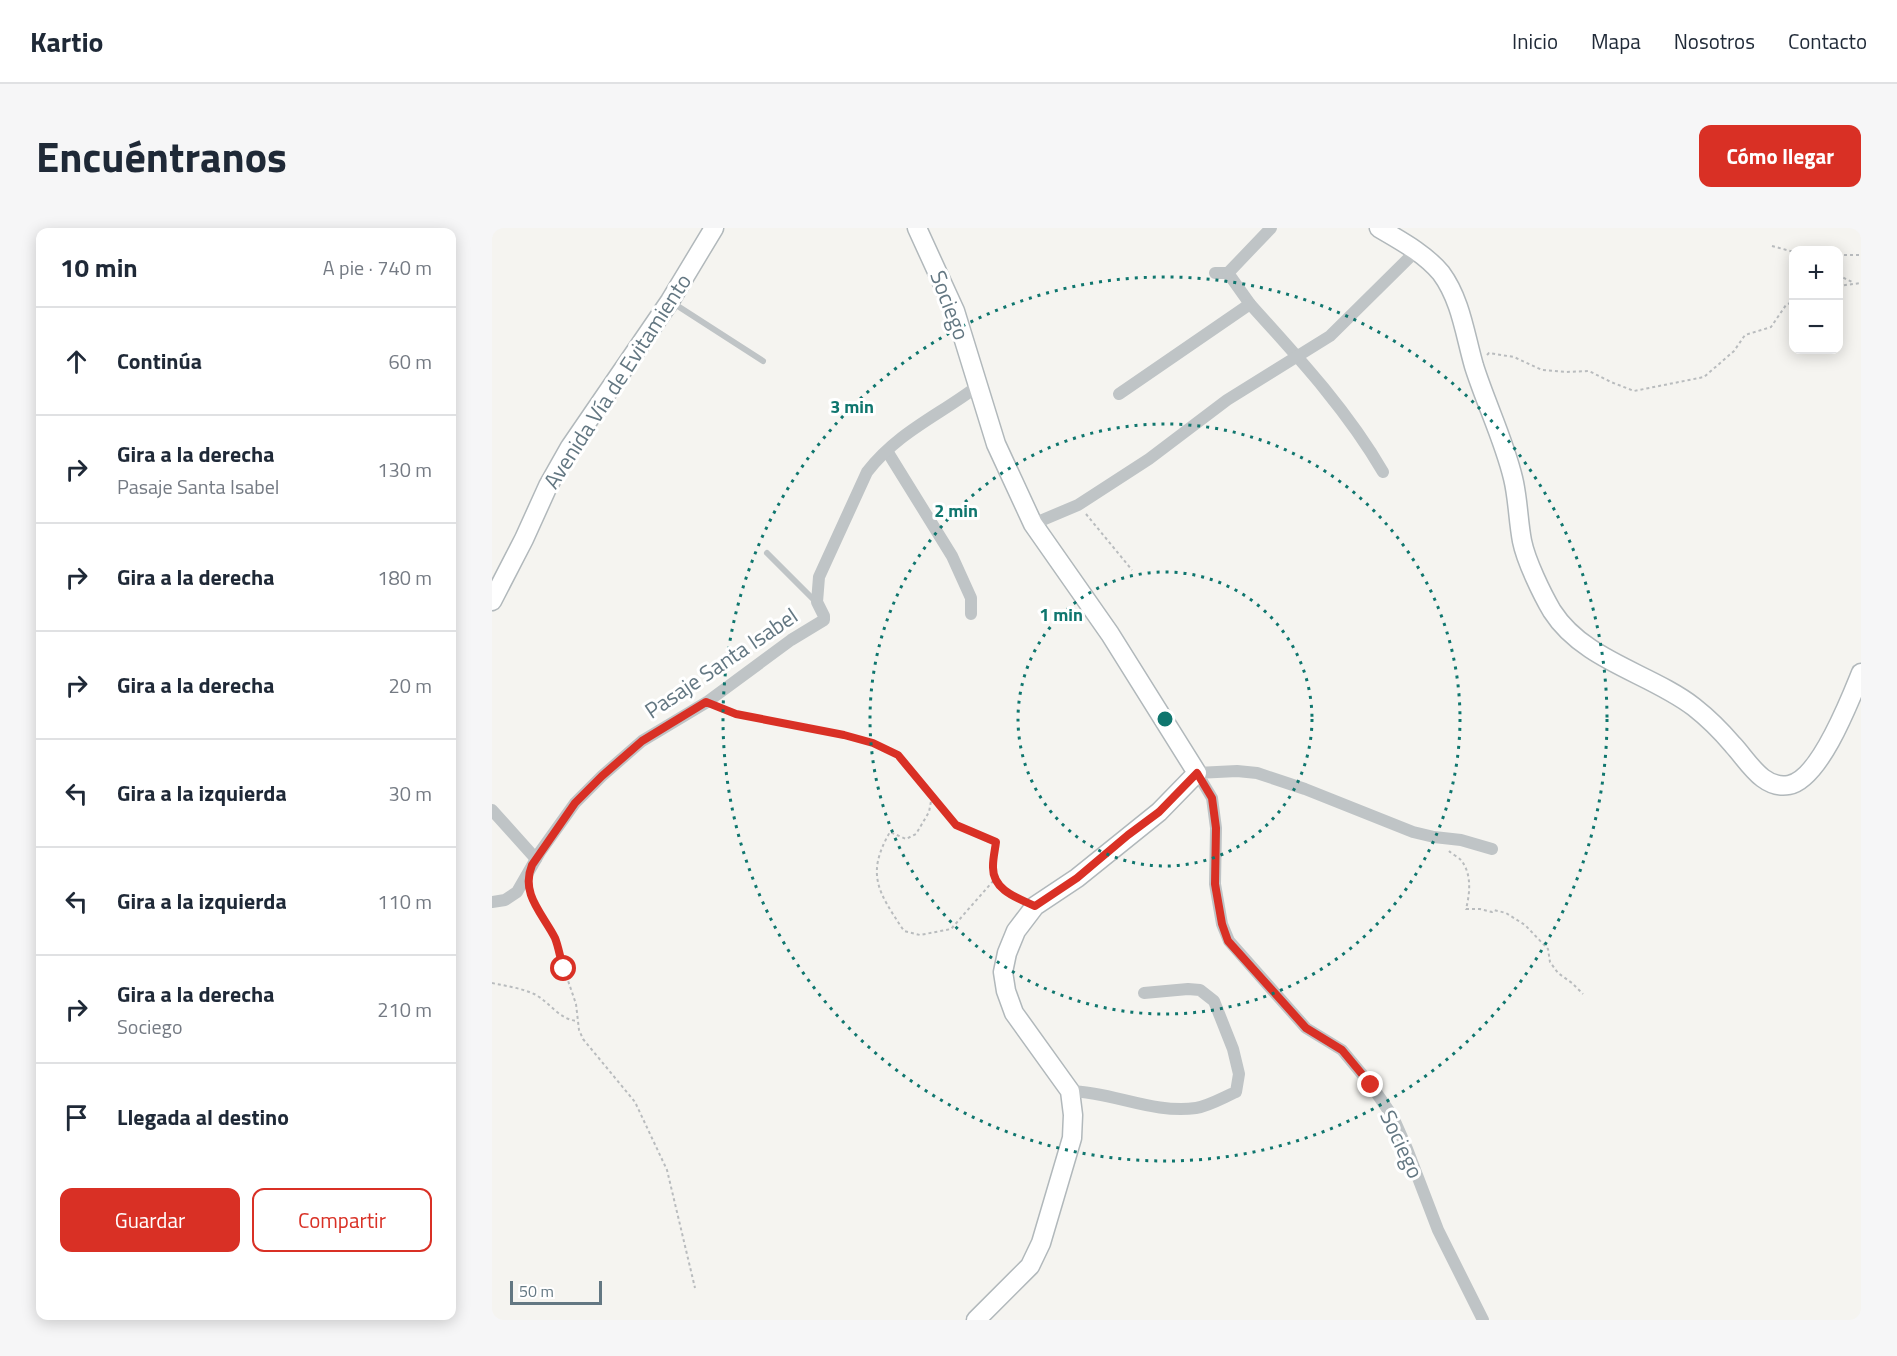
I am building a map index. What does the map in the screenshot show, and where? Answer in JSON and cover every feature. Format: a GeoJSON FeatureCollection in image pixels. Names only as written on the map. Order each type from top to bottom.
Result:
{"type":"FeatureCollection","features":[{"type":"Feature","properties":{"kind":"main road","name":"Avenida Vía de Evitamiento"},"geometry":{"type":"LineString","coordinates":[[492,601],[548,486],[570,447],[670,301],[714,228]]}},
{"type":"Feature","properties":{"kind":"main road","name":"Sociego"},"geometry":{"type":"LineString","coordinates":[[917,228],[955,311],[996,444],[1033,524],[1110,634],[1197,773]]}},
{"type":"Feature","properties":{"kind":"main road"},"geometry":{"type":"LineString","coordinates":[[1379,228],[1417,250],[1441,273],[1455,297],[1475,368],[1514,479],[1522,544],[1537,582],[1553,612],[1571,634],[1595,651],[1694,707],[1733,744],[1749,765],[1764,779],[1779,784],[1790,785],[1808,774],[1831,739],[1861,673]]}},
{"type":"Feature","properties":{"kind":"main road"},"geometry":{"type":"LineString","coordinates":[[976,1320],[1030,1266],[1041,1243],[1072,1138],[1073,1115],[1070,1091],[1014,1013],[1006,991],[1003,972],[1007,952],[1016,931],[1035,906],[1077,878],[1159,812],[1197,773]]}},
{"type":"Feature","properties":{"kind":"street"},"geometry":{"type":"LineString","coordinates":[[1271,228],[1222,273],[1298,357],[1347,418],[1383,472]]}},
{"type":"Feature","properties":{"kind":"street"},"geometry":{"type":"LineString","coordinates":[[1033,524],[1078,505],[1149,459],[1227,400],[1330,336],[1417,250]]}},
{"type":"Feature","properties":{"kind":"street"},"geometry":{"type":"LineString","coordinates":[[1119,394],[1250,304]]}},
{"type":"Feature","properties":{"kind":"street","name":"Pasaje Santa Isabel"},"geometry":{"type":"LineString","coordinates":[[492,902],[505,900],[517,892],[575,803],[642,741],[706,702],[783,646],[824,620],[817,602],[819,577],[867,472],[878,458],[909,430],[960,399],[979,384]]}},
{"type":"Feature","properties":{"kind":"street"},"geometry":{"type":"LineString","coordinates":[[887,451],[952,555],[971,598],[971,615]]}},
{"type":"Feature","properties":{"kind":"street"},"geometry":{"type":"LineString","coordinates":[[1197,773],[1237,771],[1257,773],[1305,789],[1413,832],[1461,840],[1492,849]]}},
{"type":"Feature","properties":{"kind":"street","name":"Sociego"},"geometry":{"type":"LineString","coordinates":[[1197,773],[1212,798],[1216,828],[1215,884],[1222,924],[1228,941],[1306,1028],[1342,1050],[1393,1117],[1438,1230],[1483,1320]]}},
{"type":"Feature","properties":{"kind":"street"},"geometry":{"type":"LineString","coordinates":[[492,810],[533,865]]}},
{"type":"Feature","properties":{"kind":"street"},"geometry":{"type":"LineString","coordinates":[[1070,1091],[1086,1091],[1140,1104],[1171,1108],[1198,1108],[1236,1092],[1239,1074],[1233,1049],[1214,1000],[1200,990],[1144,993]]}},
{"type":"Feature","properties":{"kind":"lane"},"geometry":{"type":"LineString","coordinates":[[670,301],[763,361]]}},
{"type":"Feature","properties":{"kind":"lane"},"geometry":{"type":"LineString","coordinates":[[767,553],[817,602]]}},
{"type":"Feature","properties":{"kind":"path"},"geometry":{"type":"LineString","coordinates":[[1772,246],[1789,251]]}},
{"type":"Feature","properties":{"kind":"path"},"geometry":{"type":"LineString","coordinates":[[1843,255],[1861,255]]}},
{"type":"Feature","properties":{"kind":"path"},"geometry":{"type":"LineString","coordinates":[[1843,277],[1853,283]]}},
{"type":"Feature","properties":{"kind":"path"},"geometry":{"type":"LineString","coordinates":[[1843,285],[1861,283]]}},
{"type":"Feature","properties":{"kind":"path"},"geometry":{"type":"LineString","coordinates":[[1475,368],[1489,353],[1514,357],[1542,370],[1589,371],[1634,391],[1685,382],[1704,377],[1734,351],[1745,335],[1771,327],[1789,304]]}},
{"type":"Feature","properties":{"kind":"path"},"geometry":{"type":"LineString","coordinates":[[1078,505],[1132,570]]}},
{"type":"Feature","properties":{"kind":"path"},"geometry":{"type":"LineString","coordinates":[[706,702],[736,714],[844,735],[873,743],[898,755],[956,825],[996,842],[992,867],[995,879],[1005,892],[1035,906]]}},
{"type":"Feature","properties":{"kind":"path"},"geometry":{"type":"LineString","coordinates":[[932,796],[929,812],[916,834],[906,838],[890,832],[876,865],[877,880],[890,909],[904,931],[921,935],[951,929],[995,879]]}},
{"type":"Feature","properties":{"kind":"path"},"geometry":{"type":"LineString","coordinates":[[1434,837],[1461,860],[1471,887],[1466,909],[1492,912],[1499,910],[1518,919],[1548,949],[1550,962],[1558,973],[1582,994]]}},
{"type":"Feature","properties":{"kind":"path"},"geometry":{"type":"LineString","coordinates":[[533,865],[529,885],[531,897],[559,948],[576,1004],[583,1039],[635,1102],[667,1170],[695,1288]]}},
{"type":"Feature","properties":{"kind":"path"},"geometry":{"type":"LineString","coordinates":[[492,982],[527,991],[545,1000],[563,1017],[578,1021]]}},
{"type":"Feature","properties":{"kind":"route"},"geometry":{"type":"LineString","coordinates":[[564,969],[554,937],[531,897],[529,885],[532,865],[575,803],[602,776],[642,741],[706,702],[736,714],[844,735],[873,743],[898,755],[956,825],[996,842],[992,867],[995,879],[1005,892],[1035,906],[1077,878],[1159,812],[1197,773],[1212,798],[1216,828],[1215,884],[1222,924],[1228,941],[1306,1028],[1342,1050],[1371,1085]]}}]}
